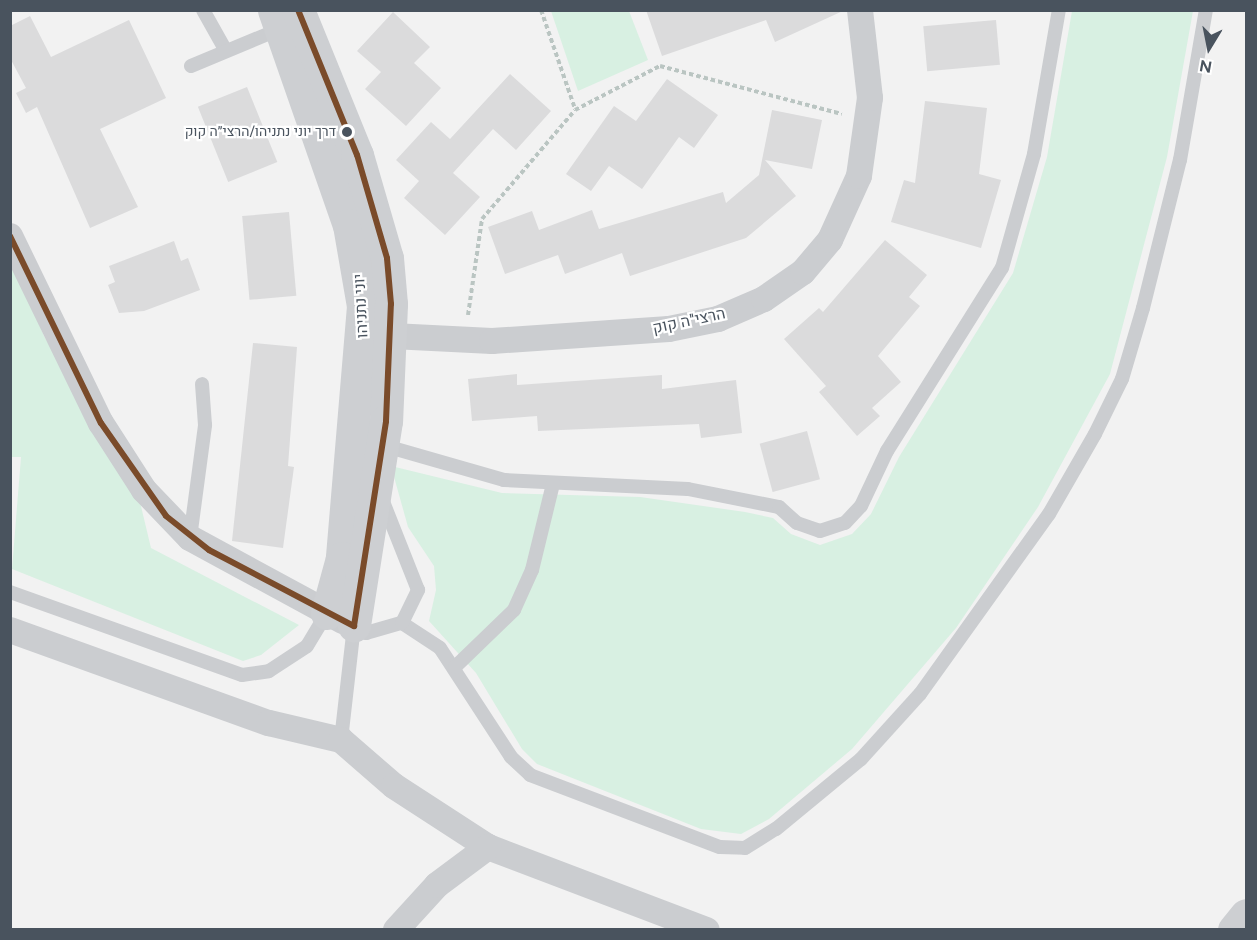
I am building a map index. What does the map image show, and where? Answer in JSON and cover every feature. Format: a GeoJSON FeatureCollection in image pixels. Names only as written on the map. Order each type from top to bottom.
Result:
{"type":"FeatureCollection","features":[{"type":"Feature","properties":{"kind":"street","name":"הרצי\"ה קוק"},"geometry":{"type":"LineString","coordinates":[[392,336],[464,340],[669,329],[718,319],[764,299],[803,272],[830,240],[859,176],[868,121],[870,61],[860,10]]}},
{"type":"Feature","properties":{"kind":"street","name":"יוני נתניהו"},"geometry":{"type":"LineString","coordinates":[[284,17],[357,154],[387,258],[392,336],[382,445],[377,483],[341,620]]}},
{"type":"Feature","properties":{"kind":"street","name":"יוני נתניהו"},"geometry":{"type":"LineString","coordinates":[[284,17],[346,215],[363,306],[342,558],[341,620]]}},
{"type":"Feature","properties":{"kind":"street"},"geometry":{"type":"LineString","coordinates":[[10,236],[122,460],[190,538],[341,620]]}},
{"type":"Feature","properties":{"kind":"street"},"geometry":{"type":"LineString","coordinates":[[10,630],[268,723],[341,740],[394,786],[488,847],[707,930]]}},
{"type":"Feature","properties":{"kind":"street"},"geometry":{"type":"LineString","coordinates":[[396,930],[437,885],[488,847]]}},
{"type":"Feature","properties":{"kind":"street"},"geometry":{"type":"LineString","coordinates":[[1234,930],[1246,915]]}},
{"type":"Feature","properties":{"kind":"lane"},"geometry":{"type":"LineString","coordinates":[[203,10],[226,51]]}},
{"type":"Feature","properties":{"kind":"lane"},"geometry":{"type":"LineString","coordinates":[[382,445],[504,480],[688,489],[779,507],[797,523],[820,531],[845,523],[861,506],[888,451],[1002,268],[1034,154],[1059,10]]}},
{"type":"Feature","properties":{"kind":"lane"},"geometry":{"type":"LineString","coordinates":[[402,623],[440,648],[455,667],[511,757],[530,775],[720,847],[745,848],[776,829],[861,759],[967,636],[1049,514],[1122,379],[1180,160],[1206,10]]}},
{"type":"Feature","properties":{"kind":"lane"},"geometry":{"type":"LineString","coordinates":[[191,66],[226,51],[284,17]]}},
{"type":"Feature","properties":{"kind":"lane"},"geometry":{"type":"LineString","coordinates":[[190,538],[205,425],[202,384]]}},
{"type":"Feature","properties":{"kind":"lane"},"geometry":{"type":"LineString","coordinates":[[341,620],[375,632],[402,623],[413,608],[415,572],[392,531],[377,483]]}},
{"type":"Feature","properties":{"kind":"lane"},"geometry":{"type":"LineString","coordinates":[[455,667],[514,610],[538,550],[553,484]]}},
{"type":"Feature","properties":{"kind":"lane"},"geometry":{"type":"LineString","coordinates":[[10,592],[242,675],[269,671],[341,620]]}},
{"type":"Feature","properties":{"kind":"lane"},"geometry":{"type":"LineString","coordinates":[[341,620],[341,740]]}},
{"type":"Feature","properties":{"kind":"path"},"geometry":{"type":"LineString","coordinates":[[541,10],[575,110]]}},
{"type":"Feature","properties":{"kind":"path"},"geometry":{"type":"LineString","coordinates":[[464,340],[482,219],[575,110],[660,66],[868,121]]}},
{"type":"Feature","properties":{"kind":"green space"},"geometry":{"type":"Polygon","coordinates":[[[551,11],[629,11],[648,60],[578,91],[551,11]]]}},
{"type":"Feature","properties":{"kind":"green space"},"geometry":{"type":"Polygon","coordinates":[[[1072,11],[1193,11],[1167,157],[1110,374],[1038,507],[956,628],[852,749],[769,819],[741,834],[701,829],[537,764],[522,749],[476,673],[429,621],[436,590],[434,566],[408,527],[391,466],[502,493],[640,497],[745,512],[773,518],[791,534],[820,545],[852,534],[871,514],[899,457],[1013,273],[1047,157],[1072,11]]]}},
{"type":"Feature","properties":{"kind":"green space"},"geometry":{"type":"Polygon","coordinates":[[[10,256],[44,336],[140,502],[151,548],[299,625],[261,655],[243,661],[12,569],[21,457],[11,457],[10,256]]]}},
{"type":"Feature","properties":{"kind":"building"},"geometry":{"type":"Polygon","coordinates":[[[646,10],[845,10],[775,42],[766,20],[662,56],[646,10]]]}},
{"type":"Feature","properties":{"kind":"building"},"geometry":{"type":"Polygon","coordinates":[[[393,12],[430,47],[414,63],[441,88],[406,126],[365,89],[381,72],[357,51],[393,12]]]}},
{"type":"Feature","properties":{"kind":"building"},"geometry":{"type":"Polygon","coordinates":[[[30,16],[51,57],[129,20],[166,98],[100,129],[138,207],[90,228],[37,107],[26,113],[16,93],[26,88],[10,58],[10,26],[30,16]]]}},
{"type":"Feature","properties":{"kind":"building"},"geometry":{"type":"Polygon","coordinates":[[[996,20],[1000,65],[927,71],[923,26],[996,20]]]}},
{"type":"Feature","properties":{"kind":"building"},"geometry":{"type":"Polygon","coordinates":[[[510,74],[551,111],[516,150],[493,129],[453,173],[480,197],[445,235],[404,198],[419,181],[396,160],[431,122],[450,139],[510,74]]]}},
{"type":"Feature","properties":{"kind":"building"},"geometry":{"type":"Polygon","coordinates":[[[667,79],[718,115],[694,148],[679,137],[642,189],[609,166],[591,191],[566,174],[614,106],[636,121],[667,79]]]}},
{"type":"Feature","properties":{"kind":"building"},"geometry":{"type":"Polygon","coordinates":[[[247,87],[277,162],[228,182],[198,107],[247,87]]]}},
{"type":"Feature","properties":{"kind":"building"},"geometry":{"type":"Polygon","coordinates":[[[925,101],[987,108],[979,174],[1001,180],[981,248],[891,222],[904,180],[915,183],[925,101]]]}},
{"type":"Feature","properties":{"kind":"building"},"geometry":{"type":"Polygon","coordinates":[[[772,110],[822,120],[812,169],[765,160],[796,196],[746,238],[630,276],[622,253],[565,274],[558,255],[505,274],[488,227],[532,211],[539,230],[592,210],[599,229],[723,192],[726,203],[759,175],[772,110]]]}},
{"type":"Feature","properties":{"kind":"building"},"geometry":{"type":"Polygon","coordinates":[[[289,212],[296,296],[249,300],[242,216],[289,212]]]}},
{"type":"Feature","properties":{"kind":"building"},"geometry":{"type":"Polygon","coordinates":[[[885,240],[927,275],[909,297],[920,306],[878,356],[901,382],[872,408],[880,416],[857,436],[819,392],[826,386],[784,339],[819,308],[823,312],[885,240]]]}},
{"type":"Feature","properties":{"kind":"building"},"geometry":{"type":"Polygon","coordinates":[[[174,241],[181,261],[188,258],[200,290],[144,311],[119,313],[108,285],[115,282],[109,266],[174,241]]]}},
{"type":"Feature","properties":{"kind":"building"},"geometry":{"type":"Polygon","coordinates":[[[253,343],[297,347],[288,466],[294,467],[283,548],[232,541],[253,343]]]}},
{"type":"Feature","properties":{"kind":"building"},"geometry":{"type":"Polygon","coordinates":[[[517,374],[517,385],[662,375],[662,389],[736,380],[742,433],[701,438],[699,424],[538,431],[537,416],[472,421],[468,379],[517,374]]]}},
{"type":"Feature","properties":{"kind":"building"},"geometry":{"type":"Polygon","coordinates":[[[807,431],[820,479],[773,492],[760,444],[807,431]]]}},
{"type":"Feature","properties":{"kind":"transit line"},"geometry":{"type":"LineString","coordinates":[[10,236],[101,423],[166,516],[209,550],[354,626],[386,421],[391,304],[387,258],[357,155],[298,10]]}},
{"type":"Feature","properties":{"kind":"place","name":"דרך יוני נתניהו/הרצי״ה קוק"},"geometry":{"type":"Point","coordinates":[347,132]}}]}
